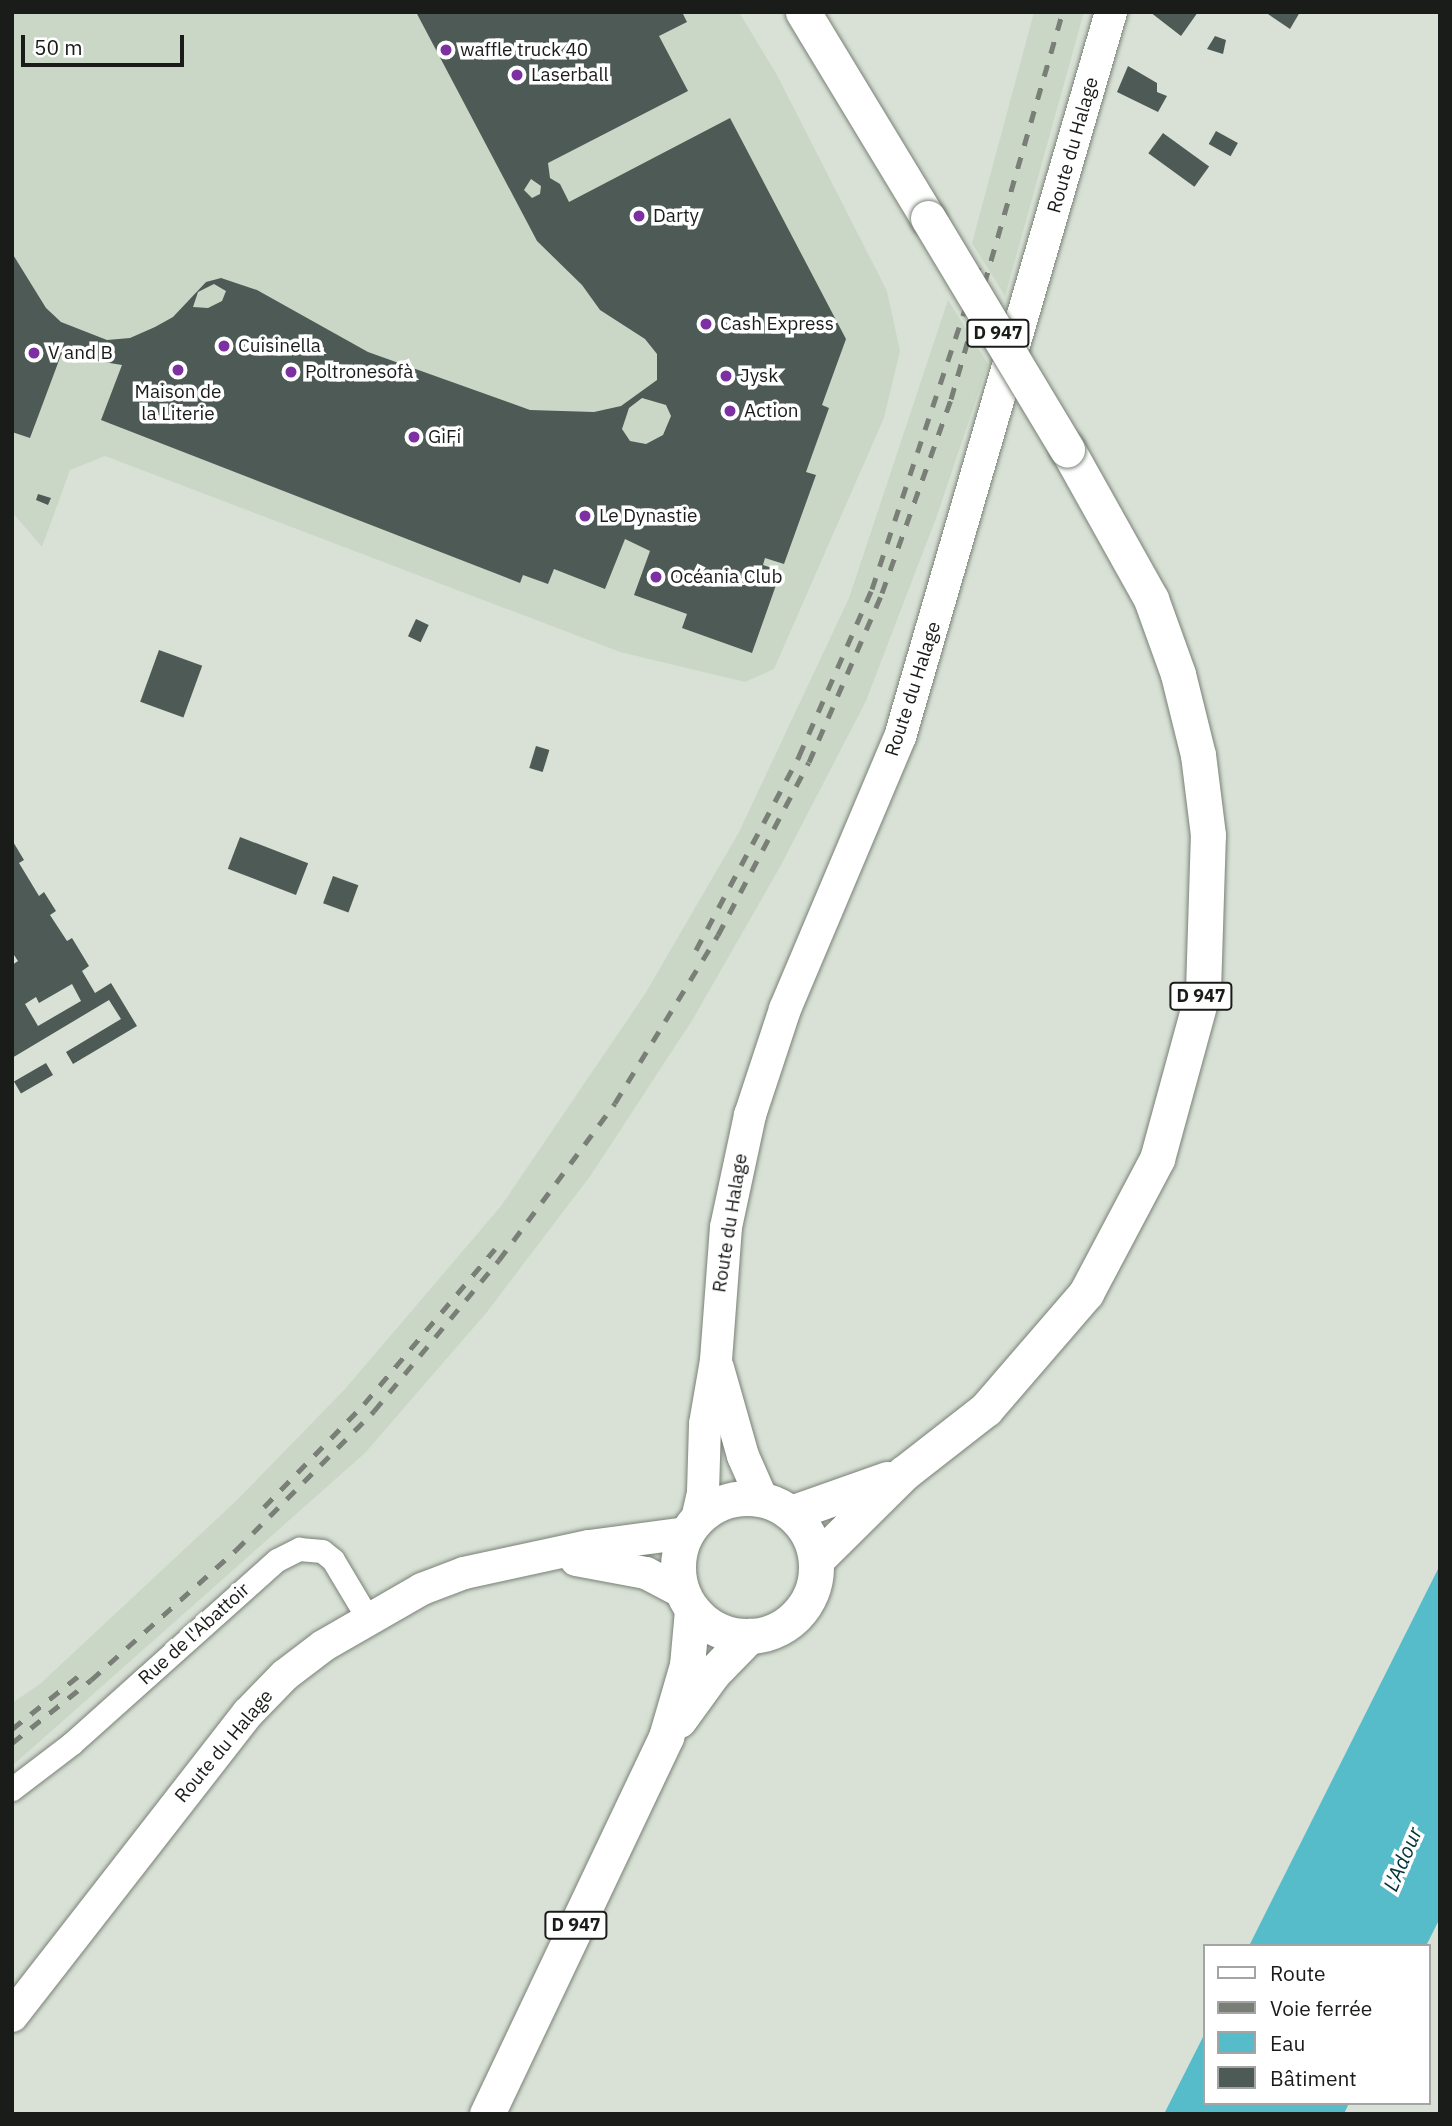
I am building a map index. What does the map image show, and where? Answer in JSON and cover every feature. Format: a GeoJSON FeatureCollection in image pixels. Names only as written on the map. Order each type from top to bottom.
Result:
{"type":"FeatureCollection","features":[{"type":"Feature","properties":{"kind":"main road","name":"D 947"},"geometry":{"type":"LineString","coordinates":[[803,12],[1067,449],[1151,599],[1178,674],[1198,755],[1208,835],[1203,991],[1157,1159],[1086,1293],[986,1409],[904,1473],[816,1560]]}},
{"type":"Feature","properties":{"kind":"main road","name":"Route du Halage"},"geometry":{"type":"LineString","coordinates":[[12,2016],[264,1695],[323,1646],[367,1617],[464,1573],[691,1526],[716,1360],[726,1227],[753,1103],[785,1009],[900,737],[1111,12]]}},
{"type":"Feature","properties":{"kind":"main road","name":"Route du Halage"},"geometry":{"type":"LineString","coordinates":[[716,1360],[743,1456],[776,1506]]}},
{"type":"Feature","properties":{"kind":"main road","name":"D 947"},"geometry":{"type":"LineString","coordinates":[[776,1506],[904,1473]]}},
{"type":"Feature","properties":{"kind":"main road"},"geometry":{"type":"LineString","coordinates":[[727,1500],[776,1506],[812,1542],[816,1560],[810,1597],[800,1613],[768,1633],[749,1636],[708,1625],[687,1601],[677,1562],[691,1526],[727,1500]]}},
{"type":"Feature","properties":{"kind":"main road","name":"Route du Halage"},"geometry":{"type":"LineString","coordinates":[[547,1555],[646,1573],[687,1601]]}},
{"type":"Feature","properties":{"kind":"main road","name":"D 947"},"geometry":{"type":"LineString","coordinates":[[487,2114],[666,1737],[687,1665],[687,1601]]}},
{"type":"Feature","properties":{"kind":"main road","name":"D 947"},"geometry":{"type":"LineString","coordinates":[[666,1737],[713,1672],[749,1636]]}},
{"type":"Feature","properties":{"kind":"street","name":"Rue de l'Abattoir"},"geometry":{"type":"LineString","coordinates":[[12,1789],[71,1744],[277,1560],[299,1549],[322,1551],[333,1560],[367,1617]]}},
{"type":"Feature","properties":{"kind":"shaded area"},"geometry":{"type":"Polygon","coordinates":[[[12,12],[739,12],[777,75],[887,291],[900,351],[884,418],[774,669],[745,682],[620,652],[105,456],[70,470],[42,547],[12,512],[12,12]]]}},
{"type":"Feature","properties":{"kind":"shaded area"},"geometry":{"type":"Polygon","coordinates":[[[1034,12],[1084,12],[1005,296],[972,243],[1034,12]]]}},
{"type":"Feature","properties":{"kind":"shaded area"},"geometry":{"type":"Polygon","coordinates":[[[948,300],[988,364],[938,513],[866,701],[780,867],[693,1019],[591,1175],[487,1312],[365,1453],[12,1766],[12,1703],[40,1684],[237,1500],[345,1389],[501,1206],[645,994],[739,832],[849,598],[948,300]]]}},
{"type":"Feature","properties":{"kind":"water","name":"L'Adour"},"geometry":{"type":"Polygon","coordinates":[[[1440,1565],[1440,1918],[1427,1944],[1250,1944],[1440,1565]]]}},
{"type":"Feature","properties":{"kind":"water"},"geometry":{"type":"Polygon","coordinates":[[[1204,2035],[1204,2105],[1348,2105],[1344,2114],[1164,2114],[1204,2035]]]}},
{"type":"Feature","properties":{"kind":"building"},"geometry":{"type":"Polygon","coordinates":[[[416,12],[682,12],[687,22],[659,36],[688,91],[548,163],[550,178],[560,184],[569,202],[730,118],[846,339],[822,405],[829,408],[806,472],[816,475],[784,564],[765,558],[763,565],[781,571],[752,653],[682,628],[687,614],[634,595],[650,551],[625,539],[605,589],[554,569],[548,584],[523,575],[520,583],[101,420],[122,365],[61,355],[30,438],[12,432],[12,253],[46,308],[61,322],[107,340],[130,338],[155,327],[173,317],[206,282],[221,278],[257,290],[368,352],[530,410],[594,412],[621,406],[657,380],[657,354],[645,339],[600,310],[582,285],[537,241],[416,12]],[[531,179],[524,190],[532,198],[540,194],[541,186],[531,179]],[[214,284],[198,292],[193,307],[208,308],[222,301],[226,291],[214,284]],[[642,398],[629,408],[622,429],[630,441],[646,444],[663,435],[671,416],[666,405],[642,398]]]}},
{"type":"Feature","properties":{"kind":"building"},"geometry":{"type":"Polygon","coordinates":[[[1150,12],[1198,12],[1181,36],[1150,12]]]}},
{"type":"Feature","properties":{"kind":"building"},"geometry":{"type":"Polygon","coordinates":[[[1265,12],[1300,12],[1290,29],[1265,12]]]}},
{"type":"Feature","properties":{"kind":"building"},"geometry":{"type":"Polygon","coordinates":[[[1215,36],[1226,40],[1223,54],[1207,49],[1215,36]]]}},
{"type":"Feature","properties":{"kind":"building"},"geometry":{"type":"Polygon","coordinates":[[[1128,66],[1157,83],[1157,92],[1167,96],[1158,112],[1117,92],[1128,66]]]}},
{"type":"Feature","properties":{"kind":"building"},"geometry":{"type":"Polygon","coordinates":[[[1216,131],[1238,143],[1231,156],[1209,144],[1216,131]]]}},
{"type":"Feature","properties":{"kind":"building"},"geometry":{"type":"Polygon","coordinates":[[[1163,133],[1209,167],[1194,187],[1148,153],[1163,133]]]}},
{"type":"Feature","properties":{"kind":"building"},"geometry":{"type":"Polygon","coordinates":[[[38,494],[51,498],[48,505],[36,500],[38,494]]]}},
{"type":"Feature","properties":{"kind":"building"},"geometry":{"type":"Polygon","coordinates":[[[416,619],[429,625],[421,642],[408,636],[416,619]]]}},
{"type":"Feature","properties":{"kind":"building"},"geometry":{"type":"Polygon","coordinates":[[[159,650],[202,666],[183,717],[140,702],[159,650]]]}},
{"type":"Feature","properties":{"kind":"building"},"geometry":{"type":"Polygon","coordinates":[[[536,746],[549,750],[543,772],[529,768],[536,746]]]}},
{"type":"Feature","properties":{"kind":"building"},"geometry":{"type":"Polygon","coordinates":[[[240,837],[308,863],[296,895],[228,869],[240,837]]]}},
{"type":"Feature","properties":{"kind":"building"},"geometry":{"type":"Polygon","coordinates":[[[12,840],[24,860],[19,863],[39,896],[44,892],[56,911],[50,915],[67,941],[72,938],[89,966],[82,971],[95,993],[111,983],[137,1026],[73,1064],[66,1052],[121,1019],[109,1000],[12,1058],[12,965],[18,961],[12,952],[12,840]],[[72,984],[39,1003],[36,997],[25,1004],[38,1026],[81,1001],[72,984]]]}},
{"type":"Feature","properties":{"kind":"building"},"geometry":{"type":"Polygon","coordinates":[[[333,876],[358,885],[348,912],[323,903],[333,876]]]}},
{"type":"Feature","properties":{"kind":"building"},"geometry":{"type":"Polygon","coordinates":[[[46,1063],[53,1075],[21,1094],[14,1082],[46,1063]]]}},
{"type":"Feature","properties":{"kind":"railway"},"geometry":{"type":"LineString","coordinates":[[12,1743],[91,1680],[236,1550],[374,1411],[499,1260],[615,1103],[718,935],[809,762],[882,593],[951,399],[1063,12]]}},
{"type":"Feature","properties":{"kind":"railway"},"geometry":{"type":"LineString","coordinates":[[696,950],[799,756],[872,589],[979,267]]}},
{"type":"Feature","properties":{"kind":"railway"},"geometry":{"type":"LineString","coordinates":[[264,1507],[364,1404],[495,1249]]}},
{"type":"Feature","properties":{"kind":"railway"},"geometry":{"type":"LineString","coordinates":[[12,1729],[86,1670]]}},
{"type":"Feature","properties":{"kind":"place","name":"waffle truck 40"},"geometry":{"type":"Point","coordinates":[446,50]}},
{"type":"Feature","properties":{"kind":"place","name":"Laserball"},"geometry":{"type":"Point","coordinates":[517,75]}},
{"type":"Feature","properties":{"kind":"place","name":"Darty"},"geometry":{"type":"Point","coordinates":[639,216]}},
{"type":"Feature","properties":{"kind":"place","name":"Cash Express"},"geometry":{"type":"Point","coordinates":[706,324]}},
{"type":"Feature","properties":{"kind":"place","name":"Cuisinella"},"geometry":{"type":"Point","coordinates":[224,346]}},
{"type":"Feature","properties":{"kind":"place","name":"V and B"},"geometry":{"type":"Point","coordinates":[34,353]}},
{"type":"Feature","properties":{"kind":"place","name":"Maison de la Literie"},"geometry":{"type":"Point","coordinates":[178,370]}},
{"type":"Feature","properties":{"kind":"place","name":"Poltronesofà"},"geometry":{"type":"Point","coordinates":[291,372]}},
{"type":"Feature","properties":{"kind":"place","name":"Jysk"},"geometry":{"type":"Point","coordinates":[726,376]}},
{"type":"Feature","properties":{"kind":"place","name":"Action"},"geometry":{"type":"Point","coordinates":[730,411]}},
{"type":"Feature","properties":{"kind":"place","name":"GiFi"},"geometry":{"type":"Point","coordinates":[414,437]}},
{"type":"Feature","properties":{"kind":"place","name":"Le Dynastie"},"geometry":{"type":"Point","coordinates":[585,516]}},
{"type":"Feature","properties":{"kind":"place","name":"Océania Club"},"geometry":{"type":"Point","coordinates":[656,577]}}]}
